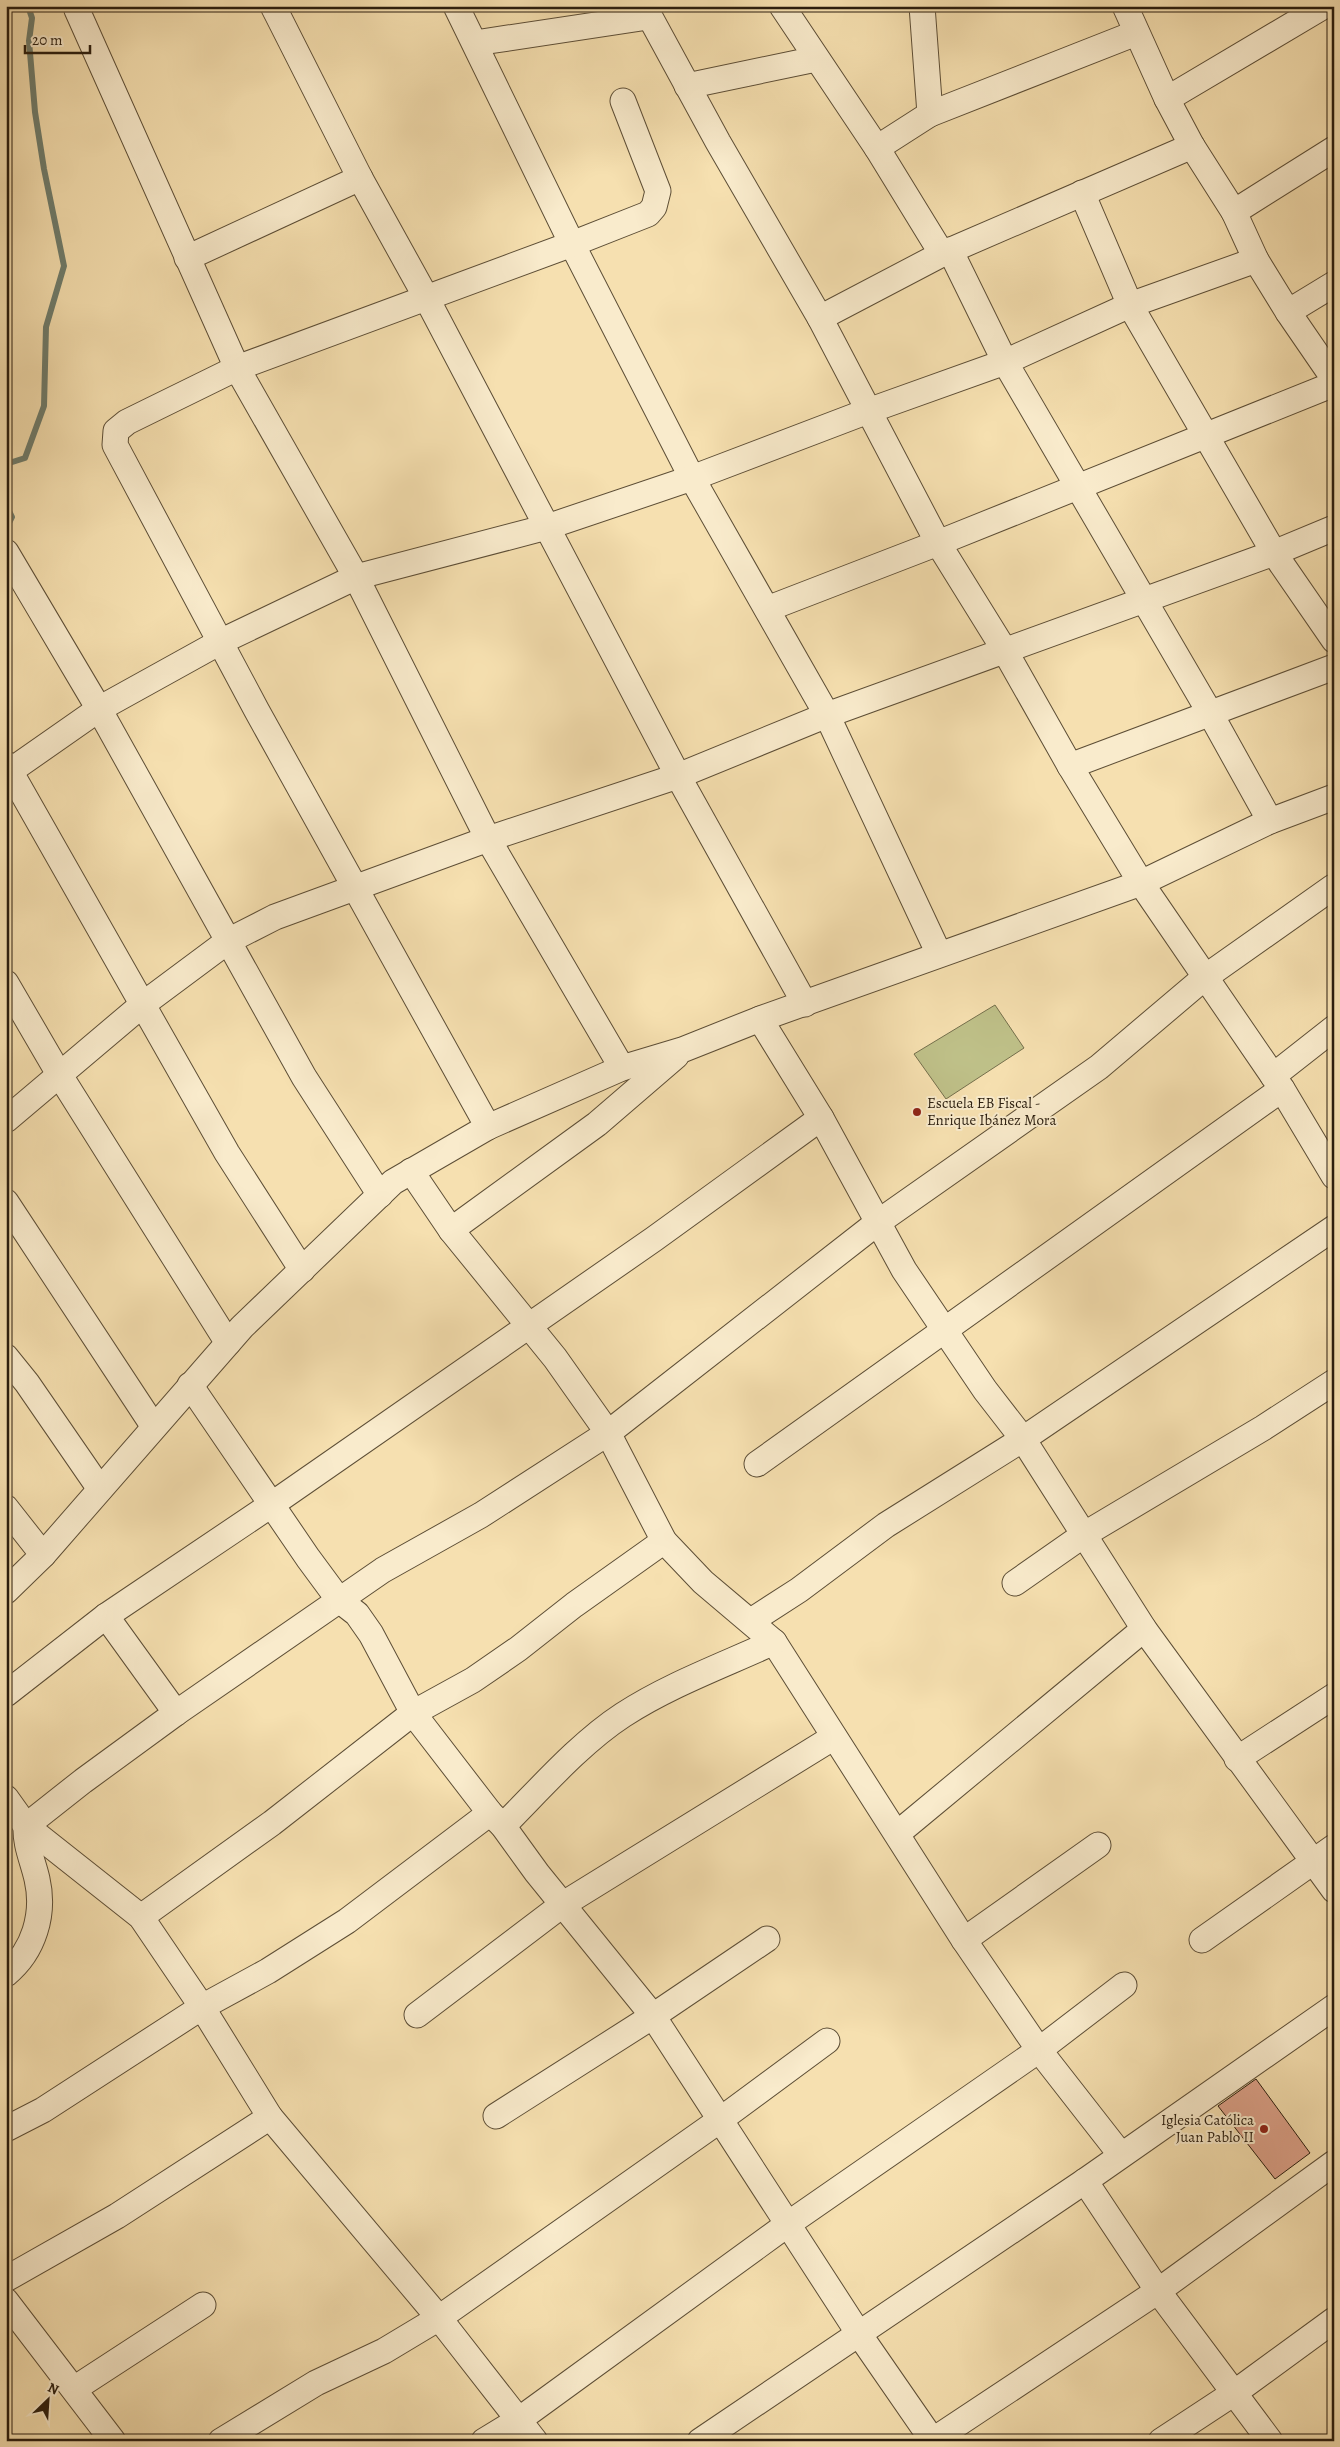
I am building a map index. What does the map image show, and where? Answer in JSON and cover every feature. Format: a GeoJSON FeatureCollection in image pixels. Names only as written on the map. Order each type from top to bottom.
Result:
{"type":"FeatureCollection","features":[{"type":"Feature","properties":{"kind":"street"},"geometry":{"type":"LineString","coordinates":[[273,6],[360,178],[427,299],[678,776],[805,1004]]}},
{"type":"Feature","properties":{"kind":"street"},"geometry":{"type":"LineString","coordinates":[[456,6],[572,244],[692,478],[827,715],[939,954]]}},
{"type":"Feature","properties":{"kind":"street"},"geometry":{"type":"LineString","coordinates":[[782,6],[946,252],[1005,362],[1076,487],[1144,599],[1270,821]]}},
{"type":"Feature","properties":{"kind":"street"},"geometry":{"type":"LineString","coordinates":[[922,6],[930,114]]}},
{"type":"Feature","properties":{"kind":"street"},"geometry":{"type":"LineString","coordinates":[[1125,6],[1167,99],[1192,146],[1234,212],[1256,260],[1288,312],[1334,379]]}},
{"type":"Feature","properties":{"kind":"street"},"geometry":{"type":"LineString","coordinates":[[1167,99],[1324,6]]}},
{"type":"Feature","properties":{"kind":"street"},"geometry":{"type":"LineString","coordinates":[[76,10],[237,368],[356,577],[488,839],[622,1068]]}},
{"type":"Feature","properties":{"kind":"street"},"geometry":{"type":"LineString","coordinates":[[475,43],[646,11],[820,318],[938,543],[1141,883],[1204,978],[1278,1083],[1334,1176]]}},
{"type":"Feature","properties":{"kind":"street"},"geometry":{"type":"LineString","coordinates":[[877,148],[930,114],[1136,33]]}},
{"type":"Feature","properties":{"kind":"street"},"geometry":{"type":"LineString","coordinates":[[687,86],[816,59]]}},
{"type":"Feature","properties":{"kind":"street"},"geometry":{"type":"LineString","coordinates":[[488,1127],[354,888],[220,642],[115,445],[116,431],[126,422],[237,368],[427,299],[648,214],[658,198],[658,191],[623,101]]}},
{"type":"Feature","properties":{"kind":"street"},"geometry":{"type":"LineString","coordinates":[[820,318],[946,252],[1192,146]]}},
{"type":"Feature","properties":{"kind":"street"},"geometry":{"type":"LineString","coordinates":[[1234,212],[1334,149]]}},
{"type":"Feature","properties":{"kind":"street"},"geometry":{"type":"LineString","coordinates":[[187,258],[360,178]]}},
{"type":"Feature","properties":{"kind":"street"},"geometry":{"type":"LineString","coordinates":[[1082,193],[1130,306],[1274,553],[1334,640]]}},
{"type":"Feature","properties":{"kind":"street"},"geometry":{"type":"LineString","coordinates":[[302,1270],[227,1153],[8,770],[99,709],[220,642],[356,577],[547,527],[692,478],[868,411],[1005,362],[1130,306],[1256,260]]}},
{"type":"Feature","properties":{"kind":"street"},"geometry":{"type":"LineString","coordinates":[[1288,312],[1334,284]]}},
{"type":"Feature","properties":{"kind":"street"},"geometry":{"type":"LineString","coordinates":[[767,609],[938,543],[1334,384]]}},
{"type":"Feature","properties":{"kind":"street"},"geometry":{"type":"LineString","coordinates":[[6,1120],[142,1005],[228,940],[275,917],[488,839],[678,776],[827,715],[1274,553],[1334,528]]}},
{"type":"Feature","properties":{"kind":"street"},"geometry":{"type":"LineString","coordinates":[[6,552],[99,709],[304,1077],[380,1195]]}},
{"type":"Feature","properties":{"kind":"street"},"geometry":{"type":"LineString","coordinates":[[1070,766],[1334,667]]}},
{"type":"Feature","properties":{"kind":"street"},"geometry":{"type":"LineString","coordinates":[[6,1591],[43,1555],[228,1343],[393,1182],[411,1171],[488,1127],[622,1068],[682,1050],[760,1019],[1141,883],[1270,821],[1334,797]]}},
{"type":"Feature","properties":{"kind":"street"},"geometry":{"type":"LineString","coordinates":[[6,1974],[28,1949],[37,1930],[40,1905],[37,1880],[25,1840],[26,1826],[76,1786],[176,1713],[383,1570],[481,1515],[608,1433],[876,1223],[1099,1067],[1204,978],[1333,887]]}},
{"type":"Feature","properties":{"kind":"street"},"geometry":{"type":"LineString","coordinates":[[6,983],[59,1074],[228,1343]]}},
{"type":"Feature","properties":{"kind":"street"},"geometry":{"type":"LineString","coordinates":[[760,1019],[821,1118],[876,1223],[904,1270],[944,1330],[1023,1440],[1085,1534],[1144,1629],[1334,1890]]}},
{"type":"Feature","properties":{"kind":"street"},"geometry":{"type":"LineString","coordinates":[[756,1464],[944,1330],[1278,1083],[1334,1028]]}},
{"type":"Feature","properties":{"kind":"street"},"geometry":{"type":"LineString","coordinates":[[451,1230],[597,1124],[682,1050]]}},
{"type":"Feature","properties":{"kind":"street"},"geometry":{"type":"LineString","coordinates":[[6,1694],[106,1616],[271,1505],[654,1239],[821,1118]]}},
{"type":"Feature","properties":{"kind":"street"},"geometry":{"type":"LineString","coordinates":[[411,1171],[451,1230],[555,1358],[608,1433],[664,1541],[703,1582],[774,1642],[898,1833],[964,1940],[1039,2050],[1121,2155]]}},
{"type":"Feature","properties":{"kind":"street"},"geometry":{"type":"LineString","coordinates":[[6,1202],[154,1427]]}},
{"type":"Feature","properties":{"kind":"street"},"geometry":{"type":"LineString","coordinates":[[751,1622],[799,1590],[886,1525],[1023,1440],[1334,1228]]}},
{"type":"Feature","properties":{"kind":"street"},"geometry":{"type":"LineString","coordinates":[[6,1358],[27,1383],[100,1489]]}},
{"type":"Feature","properties":{"kind":"street"},"geometry":{"type":"LineString","coordinates":[[1015,1583],[1085,1534],[1262,1428],[1334,1382]]}},
{"type":"Feature","properties":{"kind":"street"},"geometry":{"type":"LineString","coordinates":[[190,1386],[271,1505],[339,1600],[357,1614],[371,1634],[413,1713],[562,1905],[653,2016],[859,2334],[933,2441],[1158,2291],[1334,2163]]}},
{"type":"Feature","properties":{"kind":"street"},"geometry":{"type":"LineString","coordinates":[[6,1508],[43,1555]]}},
{"type":"Feature","properties":{"kind":"street"},"geometry":{"type":"LineString","coordinates":[[140,1918],[272,1823],[413,1713],[496,1665],[664,1541]]}},
{"type":"Feature","properties":{"kind":"street"},"geometry":{"type":"LineString","coordinates":[[106,1616],[176,1713]]}},
{"type":"Feature","properties":{"kind":"street"},"geometry":{"type":"LineString","coordinates":[[898,1833],[1144,1629]]}},
{"type":"Feature","properties":{"kind":"street"},"geometry":{"type":"LineString","coordinates":[[6,2129],[43,2110],[202,2007],[268,1971],[497,1820],[623,1715],[686,1682],[774,1642]]}},
{"type":"Feature","properties":{"kind":"street"},"geometry":{"type":"LineString","coordinates":[[1237,1759],[1334,1696]]}},
{"type":"Feature","properties":{"kind":"street"},"geometry":{"type":"LineString","coordinates":[[417,2015],[562,1905],[834,1737]]}},
{"type":"Feature","properties":{"kind":"street"},"geometry":{"type":"LineString","coordinates":[[6,1798],[26,1826],[140,1918],[202,2007],[270,2117],[439,2318],[520,2419],[535,2441]]}},
{"type":"Feature","properties":{"kind":"street"},"geometry":{"type":"LineString","coordinates":[[964,1940],[1098,1845]]}},
{"type":"Feature","properties":{"kind":"street"},"geometry":{"type":"LineString","coordinates":[[1202,1940],[1334,1847]]}},
{"type":"Feature","properties":{"kind":"street"},"geometry":{"type":"LineString","coordinates":[[496,2116],[653,2016],[767,1939]]}},
{"type":"Feature","properties":{"kind":"street"},"geometry":{"type":"LineString","coordinates":[[484,2441],[520,2419],[788,2224],[1039,2050],[1124,1985]]}},
{"type":"Feature","properties":{"kind":"street"},"geometry":{"type":"LineString","coordinates":[[700,2441],[1084,2181],[1334,2007]]}},
{"type":"Feature","properties":{"kind":"street"},"geometry":{"type":"LineString","coordinates":[[221,2441],[316,2383],[384,2351],[439,2318],[720,2120],[827,2041]]}},
{"type":"Feature","properties":{"kind":"street"},"geometry":{"type":"LineString","coordinates":[[6,2279],[117,2216],[270,2117]]}},
{"type":"Feature","properties":{"kind":"street"},"geometry":{"type":"LineString","coordinates":[[1084,2181],[1158,2291],[1270,2441]]}},
{"type":"Feature","properties":{"kind":"street"},"geometry":{"type":"LineString","coordinates":[[6,2301],[113,2441]]}},
{"type":"Feature","properties":{"kind":"street"},"geometry":{"type":"LineString","coordinates":[[74,2389],[203,2305]]}},
{"type":"Feature","properties":{"kind":"street"},"geometry":{"type":"LineString","coordinates":[[1161,2441],[1234,2392],[1334,2320]]}},
{"type":"Feature","properties":{"kind":"green space"},"geometry":{"type":"Polygon","coordinates":[[[995,1005],[1024,1048],[946,1099],[914,1054],[995,1005]]]}},
{"type":"Feature","properties":{"kind":"building","name":"Iglesia Católica Juan Pablo II"},"geometry":{"type":"Polygon","coordinates":[[[1256,2079],[1310,2153],[1275,2179],[1218,2106],[1256,2079]]]}},
{"type":"Feature","properties":{"kind":"waterway"},"geometry":{"type":"LineString","coordinates":[[6,464],[25,458],[44,406],[46,327],[64,266],[44,169],[35,112],[29,41],[32,18],[28,6]]}},
{"type":"Feature","properties":{"kind":"waterway"},"geometry":{"type":"LineString","coordinates":[[6,505],[12,517],[6,529]]}},
{"type":"Feature","properties":{"kind":"place","name":"Escuela EB Fiscal - Enrique Ibánez Mora"},"geometry":{"type":"Point","coordinates":[917,1112]}},
{"type":"Feature","properties":{"kind":"place","name":"Iglesia Católica Juan Pablo II"},"geometry":{"type":"Point","coordinates":[1264,2129]}}]}
